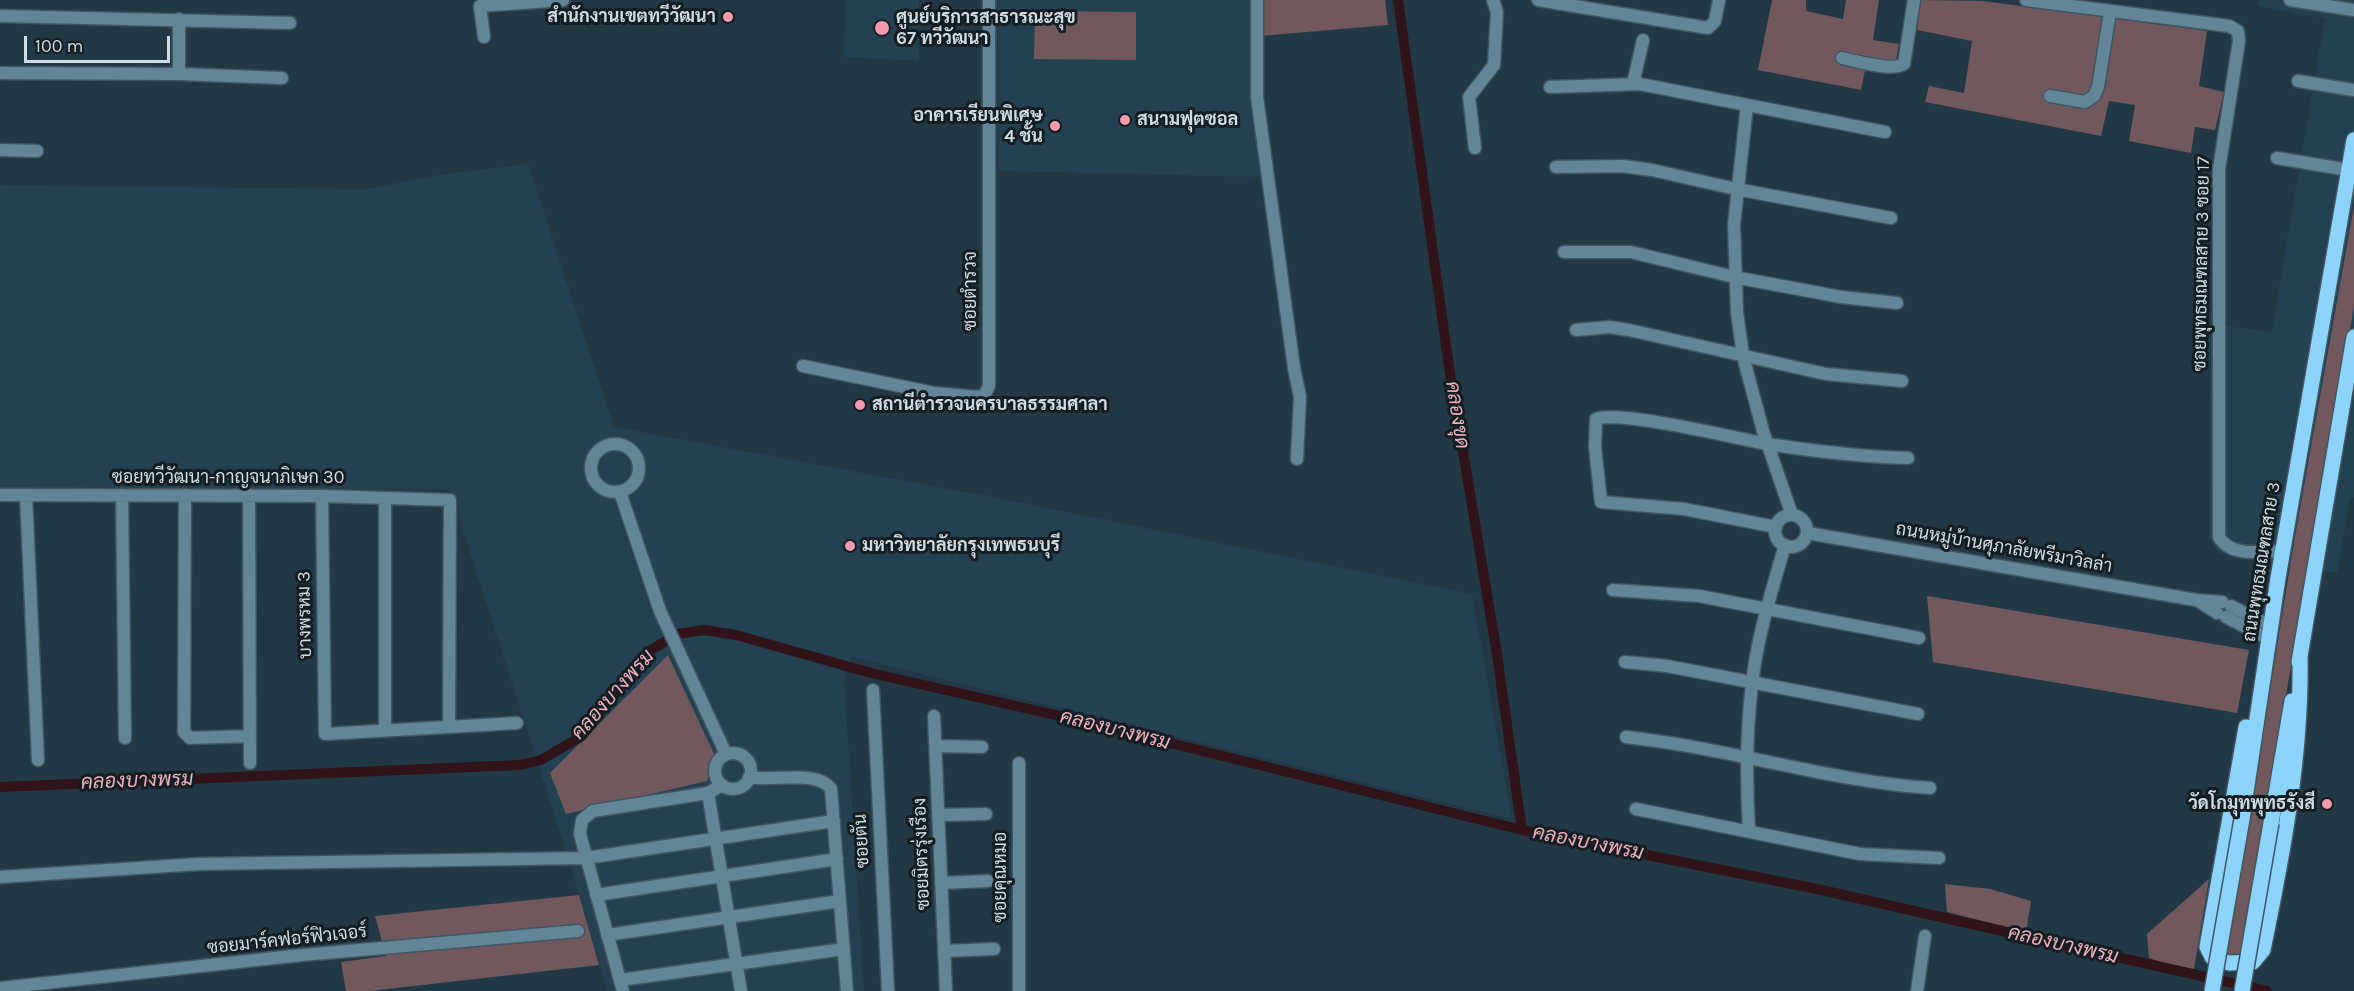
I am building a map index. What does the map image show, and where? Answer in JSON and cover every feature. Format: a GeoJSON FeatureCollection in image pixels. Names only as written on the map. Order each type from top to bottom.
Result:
{"type":"FeatureCollection","features":[{"type":"Feature","properties":{"kind":"main road","name":"ถนนพุทธมณฑลสาย 3"},"geometry":{"type":"LineString","coordinates":[[2212,991],[2242,819],[2283,550],[2354,140]]}},
{"type":"Feature","properties":{"kind":"main road"},"geometry":{"type":"LineString","coordinates":[[2242,991],[2349,389],[2354,337]]}},
{"type":"Feature","properties":{"kind":"main road"},"geometry":{"type":"LineString","coordinates":[[2269,639],[2256,681],[2243,741],[2207,947],[2212,957],[2229,963],[2253,962],[2263,950],[2295,762],[2301,704],[2300,655]]}},
{"type":"Feature","properties":{"kind":"street"},"geometry":{"type":"LineString","coordinates":[[484,37],[480,6],[563,0]]}},
{"type":"Feature","properties":{"kind":"street","name":"ซอยตำรวจ"},"geometry":{"type":"LineString","coordinates":[[803,366],[934,393],[979,397],[985,394],[989,386],[988,0]]}},
{"type":"Feature","properties":{"kind":"street"},"geometry":{"type":"LineString","coordinates":[[1257,0],[1257,96],[1293,368],[1300,397],[1297,459]]}},
{"type":"Feature","properties":{"kind":"street"},"geometry":{"type":"LineString","coordinates":[[1475,148],[1469,97],[1494,65],[1497,12],[1493,0]]}},
{"type":"Feature","properties":{"kind":"street"},"geometry":{"type":"LineString","coordinates":[[1538,0],[1708,28],[1715,21],[1719,0]]}},
{"type":"Feature","properties":{"kind":"street"},"geometry":{"type":"LineString","coordinates":[[1842,58],[1891,67],[1900,67],[1904,64],[1914,0]]}},
{"type":"Feature","properties":{"kind":"street","name":"ซอยพุทธมณฑลสาย 3 ซอย 17"},"geometry":{"type":"LineString","coordinates":[[2026,0],[2229,26],[2238,31],[2239,41],[2219,169],[2219,537],[2227,548],[2235,550],[2283,550]]}},
{"type":"Feature","properties":{"kind":"street"},"geometry":{"type":"LineString","coordinates":[[2290,0],[2354,10]]}},
{"type":"Feature","properties":{"kind":"street"},"geometry":{"type":"LineString","coordinates":[[2050,96],[2085,102],[2094,96],[2098,87],[2110,12]]}},
{"type":"Feature","properties":{"kind":"street"},"geometry":{"type":"LineString","coordinates":[[0,16],[290,23]]}},
{"type":"Feature","properties":{"kind":"street"},"geometry":{"type":"LineString","coordinates":[[179,19],[179,74]]}},
{"type":"Feature","properties":{"kind":"street"},"geometry":{"type":"LineString","coordinates":[[1633,84],[1643,40]]}},
{"type":"Feature","properties":{"kind":"street"},"geometry":{"type":"LineString","coordinates":[[0,73],[179,74],[282,78]]}},
{"type":"Feature","properties":{"kind":"street"},"geometry":{"type":"LineString","coordinates":[[2298,81],[2354,90]]}},
{"type":"Feature","properties":{"kind":"street"},"geometry":{"type":"LineString","coordinates":[[1550,87],[1633,84],[1677,89],[1885,132]]}},
{"type":"Feature","properties":{"kind":"street"},"geometry":{"type":"LineString","coordinates":[[1747,105],[1736,189],[1734,277],[1743,356],[1766,443],[1792,515]]}},
{"type":"Feature","properties":{"kind":"street"},"geometry":{"type":"LineString","coordinates":[[0,150],[37,151]]}},
{"type":"Feature","properties":{"kind":"street"},"geometry":{"type":"LineString","coordinates":[[2277,158],[2349,170]]}},
{"type":"Feature","properties":{"kind":"street"},"geometry":{"type":"LineString","coordinates":[[1557,167],[1622,166],[1652,170],[1736,189],[1891,218]]}},
{"type":"Feature","properties":{"kind":"street"},"geometry":{"type":"LineString","coordinates":[[1564,252],[1631,252],[1734,277],[1841,297],[1897,303]]}},
{"type":"Feature","properties":{"kind":"street"},"geometry":{"type":"LineString","coordinates":[[1576,330],[1609,327],[1629,330],[1826,374],[1902,381]]}},
{"type":"Feature","properties":{"kind":"street"},"geometry":{"type":"LineString","coordinates":[[1776,527],[1684,510],[1601,502],[1594,424],[1598,417],[1645,421],[1850,456],[1908,458]]}},
{"type":"Feature","properties":{"kind":"street"},"geometry":{"type":"LineString","coordinates":[[611,444],[626,446],[633,452],[639,463],[637,480],[632,486],[620,492],[604,490],[591,475],[591,462],[596,452],[611,444]]}},
{"type":"Feature","properties":{"kind":"street"},"geometry":{"type":"LineString","coordinates":[[620,492],[660,611],[676,650],[726,754]]}},
{"type":"Feature","properties":{"kind":"street","name":"ซอยทวีวัฒนา-กาญจนาภิเษก 30"},"geometry":{"type":"LineString","coordinates":[[0,495],[249,495],[445,498],[450,500],[449,726]]}},
{"type":"Feature","properties":{"kind":"street"},"geometry":{"type":"LineString","coordinates":[[26,495],[38,760]]}},
{"type":"Feature","properties":{"kind":"street"},"geometry":{"type":"LineString","coordinates":[[122,495],[126,738]]}},
{"type":"Feature","properties":{"kind":"street"},"geometry":{"type":"LineString","coordinates":[[185,495],[184,732],[190,738],[250,736]]}},
{"type":"Feature","properties":{"kind":"street"},"geometry":{"type":"LineString","coordinates":[[249,495],[250,763]]}},
{"type":"Feature","properties":{"kind":"street","name":"บางพรหม 3"},"geometry":{"type":"LineString","coordinates":[[322,496],[325,734],[385,730]]}},
{"type":"Feature","properties":{"kind":"street"},"geometry":{"type":"LineString","coordinates":[[385,498],[385,730],[517,723]]}},
{"type":"Feature","properties":{"kind":"street"},"geometry":{"type":"LineString","coordinates":[[1792,515],[1804,521],[1807,533],[1799,545],[1785,545],[1778,540],[1776,527],[1784,517],[1792,515]]}},
{"type":"Feature","properties":{"kind":"street","name":"ถนนหมู่บ้านศุภาลัยพรีมาวิลล่า"},"geometry":{"type":"LineString","coordinates":[[1807,533],[2196,600],[2224,609]]}},
{"type":"Feature","properties":{"kind":"street"},"geometry":{"type":"LineString","coordinates":[[1749,831],[1746,757],[1752,681],[1767,608],[1785,545]]}},
{"type":"Feature","properties":{"kind":"street"},"geometry":{"type":"LineString","coordinates":[[1613,590],[1699,596],[1918,638]]}},
{"type":"Feature","properties":{"kind":"street"},"geometry":{"type":"LineString","coordinates":[[2224,609],[2243,612],[2269,639]]}},
{"type":"Feature","properties":{"kind":"street"},"geometry":{"type":"LineString","coordinates":[[2224,609],[2238,624],[2269,639]]}},
{"type":"Feature","properties":{"kind":"street"},"geometry":{"type":"LineString","coordinates":[[2238,624],[2243,612]]}},
{"type":"Feature","properties":{"kind":"street"},"geometry":{"type":"LineString","coordinates":[[1625,662],[1667,666],[1752,681],[1918,714]]}},
{"type":"Feature","properties":{"kind":"street","name":"ซอยตัน"},"geometry":{"type":"LineString","coordinates":[[873,690],[888,991]]}},
{"type":"Feature","properties":{"kind":"street","name":"ซอยมิตรรุ่งเรือง"},"geometry":{"type":"LineString","coordinates":[[934,716],[946,991]]}},
{"type":"Feature","properties":{"kind":"street"},"geometry":{"type":"LineString","coordinates":[[1626,737],[1667,741],[1891,785],[1930,788]]}},
{"type":"Feature","properties":{"kind":"street"},"geometry":{"type":"LineString","coordinates":[[936,747],[982,747]]}},
{"type":"Feature","properties":{"kind":"street"},"geometry":{"type":"LineString","coordinates":[[722,785],[715,769],[719,759],[726,754],[735,753],[746,758],[750,769],[749,777],[739,788],[722,785],[708,793],[589,812],[582,820],[579,831],[621,986],[736,964],[844,949]]}},
{"type":"Feature","properties":{"kind":"street","name":"ซอยคุณหมอ"},"geometry":{"type":"LineString","coordinates":[[1019,763],[1019,991]]}},
{"type":"Feature","properties":{"kind":"street"},"geometry":{"type":"LineString","coordinates":[[749,777],[766,780],[820,779],[831,789],[848,991]]}},
{"type":"Feature","properties":{"kind":"street"},"geometry":{"type":"LineString","coordinates":[[708,793],[741,991]]}},
{"type":"Feature","properties":{"kind":"street"},"geometry":{"type":"LineString","coordinates":[[1636,809],[1860,854],[1939,858]]}},
{"type":"Feature","properties":{"kind":"street"},"geometry":{"type":"LineString","coordinates":[[938,814],[986,814]]}},
{"type":"Feature","properties":{"kind":"street"},"geometry":{"type":"LineString","coordinates":[[0,877],[199,864],[586,858],[834,821]]}},
{"type":"Feature","properties":{"kind":"street"},"geometry":{"type":"LineString","coordinates":[[596,895],[837,859]]}},
{"type":"Feature","properties":{"kind":"street"},"geometry":{"type":"LineString","coordinates":[[941,883],[988,881]]}},
{"type":"Feature","properties":{"kind":"street"},"geometry":{"type":"LineString","coordinates":[[607,935],[840,901]]}},
{"type":"Feature","properties":{"kind":"street","name":"ซอยมาร์คฟอร์ฟิวเจอร์"},"geometry":{"type":"LineString","coordinates":[[0,988],[302,956],[578,931]]}},
{"type":"Feature","properties":{"kind":"street"},"geometry":{"type":"LineString","coordinates":[[1917,991],[1925,936]]}},
{"type":"Feature","properties":{"kind":"street"},"geometry":{"type":"LineString","coordinates":[[944,951],[994,949]]}},
{"type":"Feature","properties":{"kind":"shaded area","name":"ศูนย์บริการสาธารณะสุข 67 ทวีวัฒนา"},"geometry":{"type":"Polygon","coordinates":[[[845,0],[919,0],[919,61],[844,57],[845,0]]]}},
{"type":"Feature","properties":{"kind":"shaded area"},"geometry":{"type":"Polygon","coordinates":[[[998,0],[1250,0],[1250,92],[1261,177],[999,171],[998,0]]]}},
{"type":"Feature","properties":{"kind":"shaded area"},"geometry":{"type":"Polygon","coordinates":[[[1261,0],[1385,0],[1388,25],[1260,36],[1261,0]]]}},
{"type":"Feature","properties":{"kind":"shaded area"},"geometry":{"type":"Polygon","coordinates":[[[1772,0],[1806,0],[1806,11],[1843,19],[1846,0],[1879,0],[1873,40],[1899,44],[1894,70],[1866,66],[1861,90],[1758,70],[1772,0]]]}},
{"type":"Feature","properties":{"kind":"shaded area"},"geometry":{"type":"Polygon","coordinates":[[[1921,0],[1983,1],[2207,31],[2199,86],[2224,92],[2215,130],[2195,127],[2191,153],[2129,141],[2135,105],[2109,101],[2101,136],[1925,102],[1929,86],[1964,93],[1972,41],[1917,30],[1921,0]]]}},
{"type":"Feature","properties":{"kind":"shaded area"},"geometry":{"type":"Polygon","coordinates":[[[2259,0],[2354,0],[2354,497],[2350,498],[2337,573],[2218,553],[2209,538],[2211,324],[2272,332],[2325,18],[2259,6],[2259,0]]]}},
{"type":"Feature","properties":{"kind":"shaded area"},"geometry":{"type":"Polygon","coordinates":[[[1035,11],[1136,12],[1136,60],[1034,59],[1035,11]]]}},
{"type":"Feature","properties":{"kind":"shaded area","name":"มหาวิทยาลัยกรุงเทพธนบุรี"},"geometry":{"type":"Polygon","coordinates":[[[528,164],[614,427],[992,497],[1472,594],[1512,819],[852,657],[844,678],[864,991],[607,991],[569,860],[450,490],[0,488],[0,185],[365,189],[445,174],[528,164]]]}},
{"type":"Feature","properties":{"kind":"shaded area"},"geometry":{"type":"Polygon","coordinates":[[[2354,206],[2354,306],[2240,958],[2227,955],[2293,548],[2354,206]]]}},
{"type":"Feature","properties":{"kind":"shaded area"},"geometry":{"type":"Polygon","coordinates":[[[1927,596],[2249,650],[2237,713],[1933,662],[1927,596]]]}},
{"type":"Feature","properties":{"kind":"shaded area"},"geometry":{"type":"Polygon","coordinates":[[[668,655],[714,754],[707,781],[566,814],[550,773],[668,655]]]}},
{"type":"Feature","properties":{"kind":"shaded area"},"geometry":{"type":"Polygon","coordinates":[[[2209,879],[2194,969],[2149,958],[2147,934],[2209,879]]]}},
{"type":"Feature","properties":{"kind":"shaded area"},"geometry":{"type":"Polygon","coordinates":[[[1945,884],[1990,889],[2031,901],[2026,932],[1947,912],[1945,884]]]}},
{"type":"Feature","properties":{"kind":"shaded area"},"geometry":{"type":"Polygon","coordinates":[[[579,895],[599,965],[370,991],[346,991],[341,962],[386,956],[375,916],[579,895]]]}},
{"type":"Feature","properties":{"kind":"waterway","name":"คลองขุด"},"geometry":{"type":"LineString","coordinates":[[1398,0],[1450,374],[1496,648],[1522,830]]}},
{"type":"Feature","properties":{"kind":"waterway","name":"คลองบางพรม"},"geometry":{"type":"LineString","coordinates":[[0,787],[520,765],[541,760],[582,736],[648,652],[677,634],[704,630],[736,635],[871,673],[1077,720],[1522,830],[1817,889],[2267,991]]}},
{"type":"Feature","properties":{"kind":"place","name":"สำนักงานเขตทวีวัฒนา"},"geometry":{"type":"Point","coordinates":[728,17]}},
{"type":"Feature","properties":{"kind":"place","name":"ศูนย์บริการสาธารณะสุข 67 ทวีวัฒนา"},"geometry":{"type":"Point","coordinates":[882,28]}},
{"type":"Feature","properties":{"kind":"place","name":"สนามฟุตซอล"},"geometry":{"type":"Point","coordinates":[1125,120]}},
{"type":"Feature","properties":{"kind":"place","name":"อาคารเรียนพิเศษ 4 ชั้น"},"geometry":{"type":"Point","coordinates":[1055,126]}},
{"type":"Feature","properties":{"kind":"place","name":"สถานีตำรวจนครบาลธรรมศาลา"},"geometry":{"type":"Point","coordinates":[860,405]}},
{"type":"Feature","properties":{"kind":"place","name":"มหาวิทยาลัยกรุงเทพธนบุรี"},"geometry":{"type":"Point","coordinates":[850,546]}},
{"type":"Feature","properties":{"kind":"place","name":"วัดโกมุทพุทธรังสี"},"geometry":{"type":"Point","coordinates":[2327,804]}}]}
